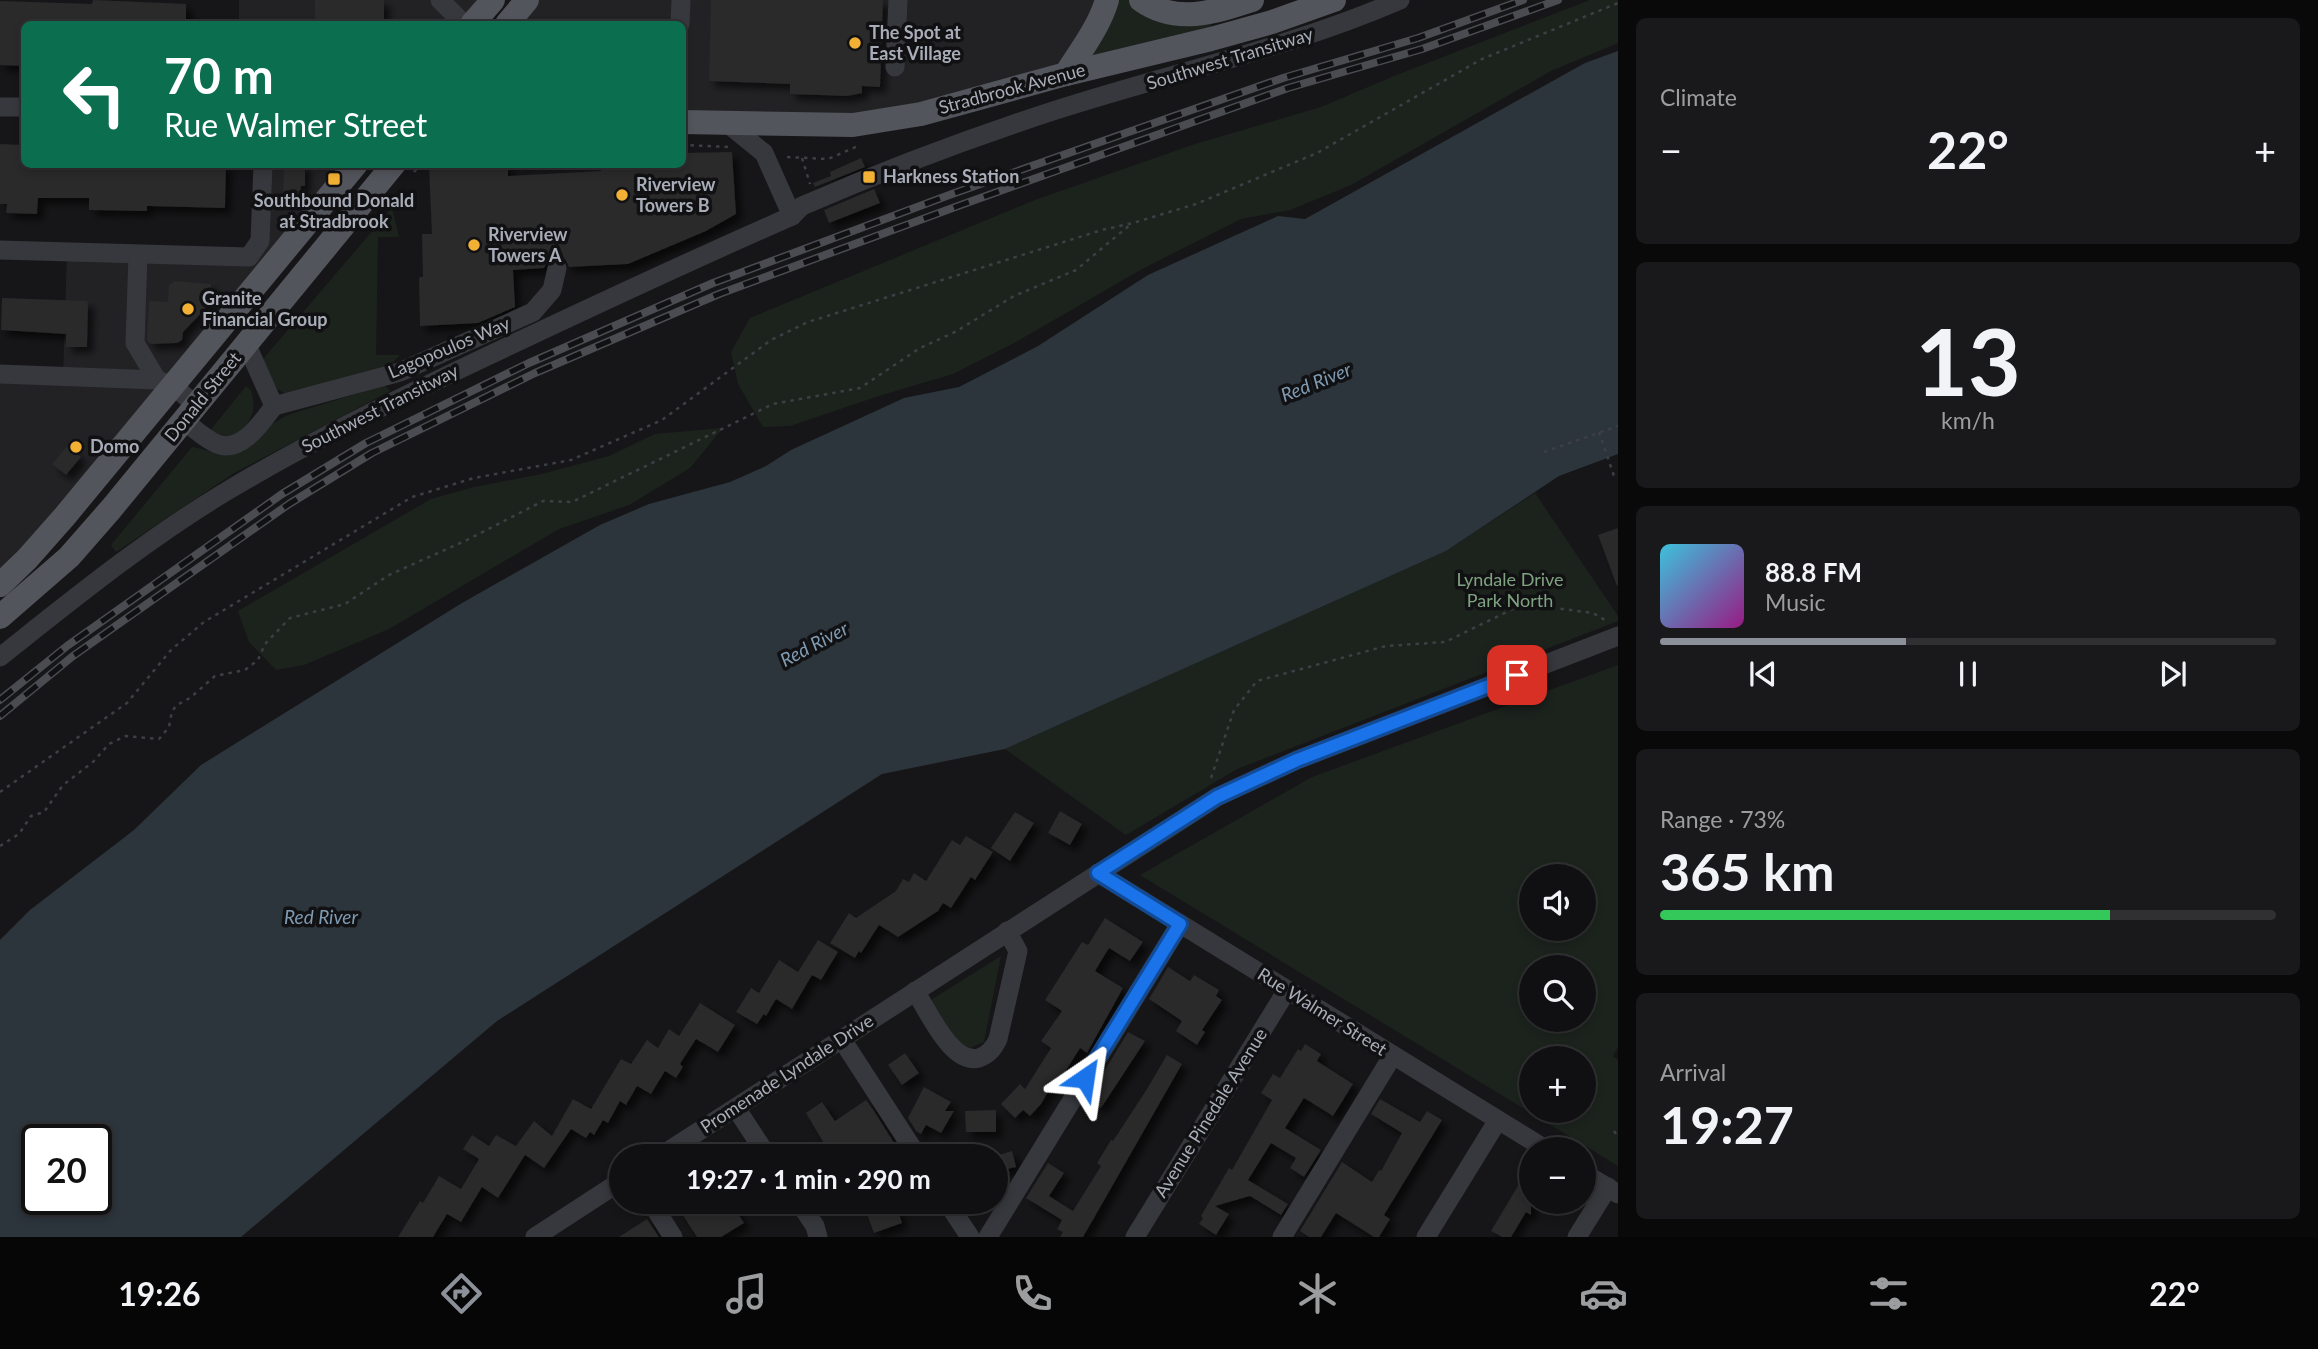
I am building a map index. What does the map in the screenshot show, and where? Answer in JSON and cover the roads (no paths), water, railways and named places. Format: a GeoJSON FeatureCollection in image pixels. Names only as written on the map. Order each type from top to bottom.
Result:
{"type":"FeatureCollection","features":[{"type":"Feature","properties":{"kind":"main road"},"geometry":{"type":"LineString","coordinates":[[475,21],[493,0]]}},
{"type":"Feature","properties":{"kind":"main road"},"geometry":{"type":"LineString","coordinates":[[510,21],[527,0]]}},
{"type":"Feature","properties":{"kind":"main road"},"geometry":{"type":"LineString","coordinates":[[1066,74],[1087,42],[1107,0]]}},
{"type":"Feature","properties":{"kind":"main road"},"geometry":{"type":"LineString","coordinates":[[1141,0],[1160,11],[1187,15],[1252,0]]}},
{"type":"Feature","properties":{"kind":"main road","name":"Stradbrook Avenue"},"geometry":{"type":"LineString","coordinates":[[686,122],[853,125],[921,114],[1066,74],[1236,33],[1334,0]]}},
{"type":"Feature","properties":{"kind":"main road","name":"Donald Street"},"geometry":{"type":"LineString","coordinates":[[0,585],[58,525],[165,383],[353,168]]}},
{"type":"Feature","properties":{"kind":"main road","name":"Donald Street"},"geometry":{"type":"LineString","coordinates":[[0,617],[69,556],[391,168]]}},
{"type":"Feature","properties":{"kind":"street"},"geometry":{"type":"LineString","coordinates":[[440,0],[461,21]]}},
{"type":"Feature","properties":{"kind":"street"},"geometry":{"type":"LineString","coordinates":[[680,21],[681,0]]}},
{"type":"Feature","properties":{"kind":"street"},"geometry":{"type":"LineString","coordinates":[[895,67],[898,0]]}},
{"type":"Feature","properties":{"kind":"street","name":"Southwest Transitway"},"geometry":{"type":"LineString","coordinates":[[0,657],[106,573],[219,496],[303,447],[415,390],[635,285],[792,216],[802,206],[916,159],[1057,110],[1334,28],[1400,0]]}},
{"type":"Feature","properties":{"kind":"street"},"geometry":{"type":"LineString","coordinates":[[1057,110],[1065,93],[1066,74]]}},
{"type":"Feature","properties":{"kind":"street"},"geometry":{"type":"LineString","coordinates":[[0,107],[21,107]]}},
{"type":"Feature","properties":{"kind":"street"},"geometry":{"type":"LineString","coordinates":[[727,123],[764,153],[792,216]]}},
{"type":"Feature","properties":{"kind":"street"},"geometry":{"type":"LineString","coordinates":[[0,250],[250,257],[260,241],[263,168]]}},
{"type":"Feature","properties":{"kind":"street"},"geometry":{"type":"LineString","coordinates":[[138,255],[135,343],[217,444],[229,446],[255,430],[275,406],[246,343]]}},
{"type":"Feature","properties":{"kind":"street","name":"Lagopoulos Way"},"geometry":{"type":"LineString","coordinates":[[275,406],[400,372],[533,312],[552,289],[557,268]]}},
{"type":"Feature","properties":{"kind":"street"},"geometry":{"type":"LineString","coordinates":[[476,338],[491,320]]}},
{"type":"Feature","properties":{"kind":"street"},"geometry":{"type":"LineString","coordinates":[[0,374],[165,383]]}},
{"type":"Feature","properties":{"kind":"street","name":"Promenade Lyndale Drive"},"geometry":{"type":"LineString","coordinates":[[679,1144],[1007,930],[1217,797],[1297,760],[1617,637]]}},
{"type":"Feature","properties":{"kind":"street","name":"Rue Walmer Street"},"geometry":{"type":"LineString","coordinates":[[1098,873],[1526,1137]]}},
{"type":"Feature","properties":{"kind":"street"},"geometry":{"type":"LineString","coordinates":[[988,1237],[1180,924]]}},
{"type":"Feature","properties":{"kind":"street"},"geometry":{"type":"LineString","coordinates":[[915,990],[952,1049],[969,1058],[983,1057],[990,1052],[998,1039],[1018,951],[1007,930]]}},
{"type":"Feature","properties":{"kind":"street","name":"Avenue Pinedale Avenue"},"geometry":{"type":"LineString","coordinates":[[1135,1237],[1287,990]]}},
{"type":"Feature","properties":{"kind":"street"},"geometry":{"type":"LineString","coordinates":[[841,1038],[910,1144]]}},
{"type":"Feature","properties":{"kind":"street"},"geometry":{"type":"LineString","coordinates":[[1282,1237],[1393,1055]]}},
{"type":"Feature","properties":{"kind":"street"},"geometry":{"type":"LineString","coordinates":[[736,1108],[760,1144]]}},
{"type":"Feature","properties":{"kind":"street"},"geometry":{"type":"LineString","coordinates":[[1426,1237],[1499,1120]]}},
{"type":"Feature","properties":{"kind":"street"},"geometry":{"type":"LineString","coordinates":[[1577,1237],[1613,1190],[1596,1179]]}},
{"type":"Feature","properties":{"kind":"street"},"geometry":{"type":"LineString","coordinates":[[535,1237],[609,1189]]}},
{"type":"Feature","properties":{"kind":"street"},"geometry":{"type":"LineString","coordinates":[[659,1214],[673,1237]]}},
{"type":"Feature","properties":{"kind":"street"},"geometry":{"type":"LineString","coordinates":[[806,1214],[818,1237]]}},
{"type":"Feature","properties":{"kind":"street"},"geometry":{"type":"LineString","coordinates":[[955,1214],[970,1237]]}},
{"type":"Feature","properties":{"kind":"water","name":"Red River"},"geometry":{"type":"Polygon","coordinates":[[[1618,51],[1618,454],[1559,476],[1446,551],[1005,749],[882,774],[497,1021],[241,1237],[0,1237],[0,940],[30,910],[134,830],[201,765],[462,603],[600,525],[649,504],[730,482],[766,466],[791,450],[904,398],[959,387],[1038,346],[1148,275],[1278,216],[1305,219],[1585,63],[1618,51]]]}},
{"type":"Feature","properties":{"kind":"railway"},"geometry":{"type":"LineString","coordinates":[[0,700],[67,646],[282,494],[366,443],[529,363],[713,283],[952,194],[1283,78],[1418,38],[1523,0]]}},
{"type":"Feature","properties":{"kind":"railway"},"geometry":{"type":"LineString","coordinates":[[0,716],[73,656],[289,504],[372,453],[535,373],[719,294],[958,206],[1288,88],[1422,49],[1558,0]]}},
{"type":"Feature","properties":{"kind":"place","name":"The Spot at East Village"},"geometry":{"type":"Point","coordinates":[855,43]}},
{"type":"Feature","properties":{"kind":"place","name":"Harkness Station"},"geometry":{"type":"Point","coordinates":[869,177]}},
{"type":"Feature","properties":{"kind":"place","name":"Southbound Donald at Stradbrook"},"geometry":{"type":"Point","coordinates":[334,179]}},
{"type":"Feature","properties":{"kind":"place","name":"Riverview Towers B"},"geometry":{"type":"Point","coordinates":[622,195]}},
{"type":"Feature","properties":{"kind":"place","name":"Riverview Towers A"},"geometry":{"type":"Point","coordinates":[474,245]}},
{"type":"Feature","properties":{"kind":"place","name":"Granite Financial Group"},"geometry":{"type":"Point","coordinates":[188,309]}},
{"type":"Feature","properties":{"kind":"place","name":"Domo"},"geometry":{"type":"Point","coordinates":[76,447]}},
{"type":"Feature","properties":{"kind":"park label","name":"Lyndale Drive Park North"},"geometry":{"type":"Point","coordinates":[1510,590]}}]}
